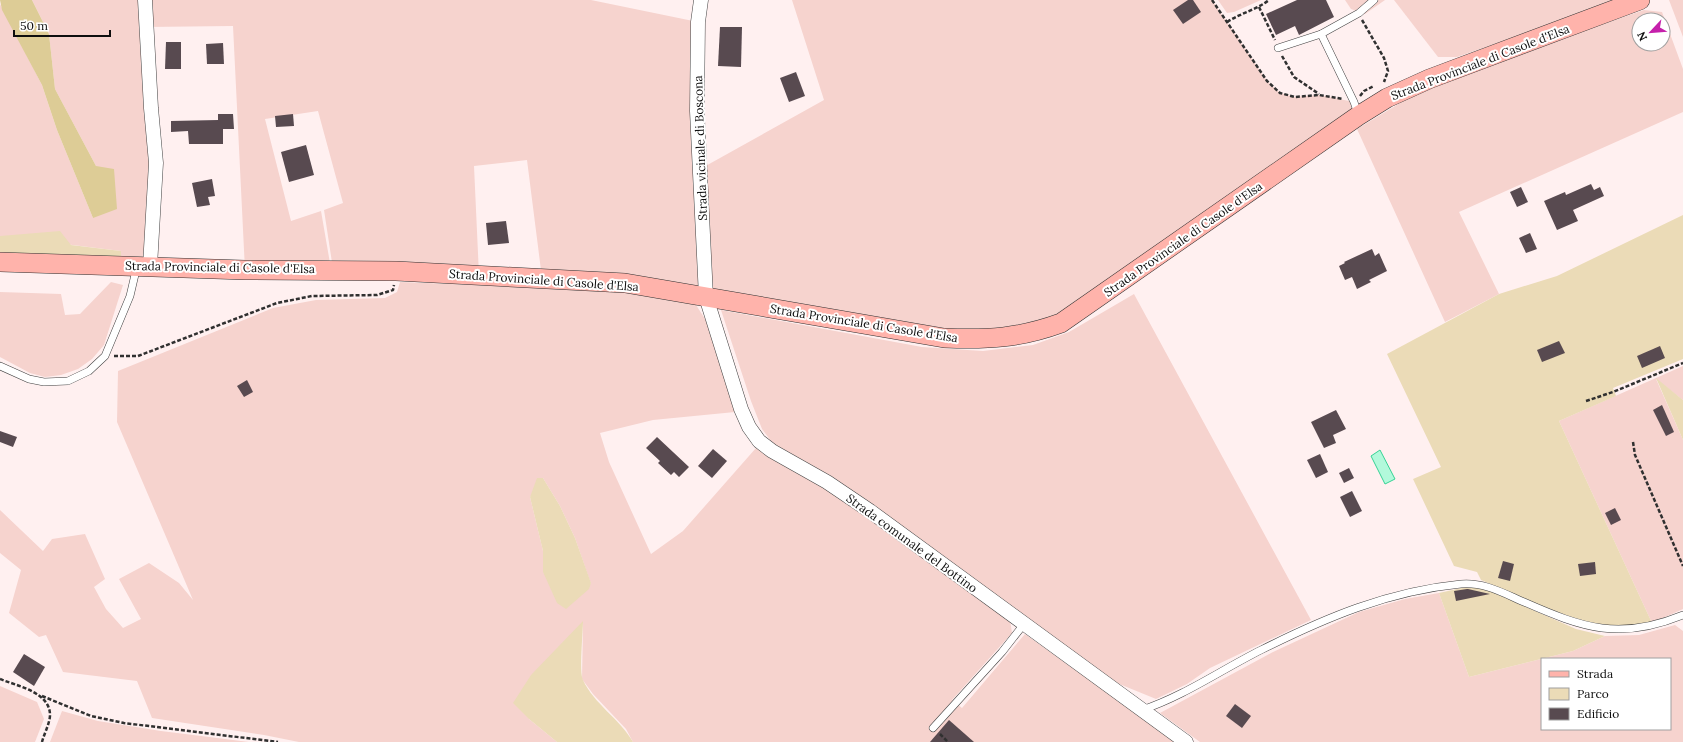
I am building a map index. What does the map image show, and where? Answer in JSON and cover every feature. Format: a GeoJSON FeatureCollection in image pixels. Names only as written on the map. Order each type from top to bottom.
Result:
{"type":"FeatureCollection","features":[{"type":"Feature","properties":{"kind":"main road","name":"Strada Provinciale di Casole d'Elsa"},"geometry":{"type":"LineString","coordinates":[[0,262],[245,270],[396,271],[625,283],[944,338],[992,338],[1016,336],[1061,323],[1103,296],[1356,109],[1388,98],[1429,79],[1640,0]]}},
{"type":"Feature","properties":{"kind":"street"},"geometry":{"type":"LineString","coordinates":[[144,266],[156,163],[151,108],[145,0]]}},
{"type":"Feature","properties":{"kind":"street","name":"Strada vicinale di Boscona"},"geometry":{"type":"LineString","coordinates":[[701,0],[698,22],[696,111],[706,297]]}},
{"type":"Feature","properties":{"kind":"street","name":"Strada comunale del Bottino"},"geometry":{"type":"LineString","coordinates":[[706,297],[741,409],[749,427],[760,441],[772,451],[827,482],[870,510],[1186,742]]}},
{"type":"Feature","properties":{"kind":"lane"},"geometry":{"type":"LineString","coordinates":[[1278,48],[1321,34],[1359,13],[1374,0]]}},
{"type":"Feature","properties":{"kind":"lane"},"geometry":{"type":"LineString","coordinates":[[1321,34],[1356,109]]}},
{"type":"Feature","properties":{"kind":"lane"},"geometry":{"type":"LineString","coordinates":[[0,366],[36,381],[60,382],[74,378],[89,371],[105,356],[144,266]]}},
{"type":"Feature","properties":{"kind":"lane"},"geometry":{"type":"LineString","coordinates":[[1142,710],[1161,704],[1261,650],[1360,605],[1420,590],[1480,584],[1559,617],[1601,629],[1630,630],[1653,626],[1683,615]]}},
{"type":"Feature","properties":{"kind":"lane"},"geometry":{"type":"LineString","coordinates":[[933,728],[1002,652],[1024,624]]}},
{"type":"Feature","properties":{"kind":"path"},"geometry":{"type":"LineString","coordinates":[[1212,0],[1267,81],[1280,93],[1295,98],[1319,95],[1356,109],[1364,91],[1384,82],[1388,71],[1384,58],[1359,13]]}},
{"type":"Feature","properties":{"kind":"path"},"geometry":{"type":"LineString","coordinates":[[1227,22],[1240,14],[1260,7],[1269,0]]}},
{"type":"Feature","properties":{"kind":"path"},"geometry":{"type":"LineString","coordinates":[[105,356],[138,356],[277,303],[312,296],[377,295],[393,290],[396,271]]}},
{"type":"Feature","properties":{"kind":"path"},"geometry":{"type":"LineString","coordinates":[[1586,401],[1613,392],[1683,363]]}},
{"type":"Feature","properties":{"kind":"path"},"geometry":{"type":"LineString","coordinates":[[1633,442],[1635,455],[1683,566]]}},
{"type":"Feature","properties":{"kind":"path"},"geometry":{"type":"LineString","coordinates":[[0,679],[91,716],[124,723],[278,742]]}},
{"type":"Feature","properties":{"kind":"path"},"geometry":{"type":"LineString","coordinates":[[42,696],[49,707],[50,716],[42,742]]}},
{"type":"Feature","properties":{"kind":"shaded area"},"geometry":{"type":"Polygon","coordinates":[[[0,0],[32,0],[49,34],[55,89],[96,166],[114,169],[117,209],[93,218],[57,130],[42,85],[2,10],[0,0]]]}},
{"type":"Feature","properties":{"kind":"shaded area"},"geometry":{"type":"Polygon","coordinates":[[[32,0],[591,0],[698,22],[702,168],[824,100],[792,0],[1212,0],[1267,81],[1280,93],[1295,97],[1319,95],[1354,102],[1358,116],[1081,309],[992,338],[542,278],[527,160],[474,166],[479,275],[333,269],[324,210],[343,203],[318,111],[265,119],[291,221],[321,211],[331,269],[245,270],[233,26],[146,27],[152,169],[145,257],[121,259],[121,251],[0,236],[0,4],[42,85],[57,130],[93,218],[96,166],[55,89],[49,34],[32,0]]]}},
{"type":"Feature","properties":{"kind":"shaded area"},"geometry":{"type":"Polygon","coordinates":[[[1218,0],[1261,0],[1234,12],[1227,13],[1218,0]]]}},
{"type":"Feature","properties":{"kind":"shaded area"},"geometry":{"type":"Polygon","coordinates":[[[1345,0],[1385,0],[1365,14],[1351,9],[1345,0]]]}},
{"type":"Feature","properties":{"kind":"shaded area"},"geometry":{"type":"Polygon","coordinates":[[[1394,0],[1621,0],[1457,57],[1438,57],[1394,0]]]}},
{"type":"Feature","properties":{"kind":"shaded area"},"geometry":{"type":"Polygon","coordinates":[[[1669,0],[1683,0],[1683,37],[1669,0]]]}},
{"type":"Feature","properties":{"kind":"shaded area"},"geometry":{"type":"Polygon","coordinates":[[[1644,10],[1662,12],[1638,12],[1644,10]]]}},
{"type":"Feature","properties":{"kind":"shaded area"},"geometry":{"type":"Polygon","coordinates":[[[1631,14],[1631,52],[1671,52],[1671,36],[1683,69],[1683,112],[1459,212],[1499,294],[1445,322],[1357,129],[1405,100],[1496,61],[1631,14]]]}},
{"type":"Feature","properties":{"kind":"shaded area"},"geometry":{"type":"Polygon","coordinates":[[[111,282],[123,285],[104,345],[92,359],[78,369],[61,375],[45,377],[30,373],[0,357],[0,292],[61,294],[65,315],[80,314],[111,282]]]}},
{"type":"Feature","properties":{"kind":"shaded area"},"geometry":{"type":"Polygon","coordinates":[[[400,282],[611,290],[675,300],[696,305],[707,322],[735,412],[653,420],[600,433],[609,462],[651,554],[683,531],[756,448],[824,487],[1010,620],[1012,633],[952,700],[962,708],[1025,634],[1176,742],[633,742],[626,729],[593,694],[582,679],[583,622],[529,719],[557,742],[299,742],[264,735],[152,718],[137,681],[63,672],[46,635],[39,637],[9,613],[21,570],[0,553],[0,510],[43,551],[52,539],[85,534],[105,579],[94,587],[106,609],[123,628],[141,619],[119,579],[149,563],[179,583],[193,600],[117,422],[118,371],[273,308],[316,300],[385,298],[397,292],[400,282]],[[543,478],[530,497],[543,551],[543,572],[591,584],[575,538],[560,506],[543,478]]]}},
{"type":"Feature","properties":{"kind":"shaded area"},"geometry":{"type":"Polygon","coordinates":[[[1134,294],[1311,620],[1210,668],[1187,684],[1156,699],[1112,681],[862,497],[774,445],[762,429],[751,401],[721,310],[922,347],[983,351],[1033,345],[1069,332],[1134,294]]]}},
{"type":"Feature","properties":{"kind":"shaded area"},"geometry":{"type":"Polygon","coordinates":[[[1683,366],[1683,400],[1656,379],[1683,440],[1683,609],[1652,623],[1559,421],[1683,366]]]}},
{"type":"Feature","properties":{"kind":"shaded area"},"geometry":{"type":"Polygon","coordinates":[[[1380,450],[1395,479],[1385,484],[1371,456],[1380,450]]]}},
{"type":"Feature","properties":{"kind":"shaded area"},"geometry":{"type":"Polygon","coordinates":[[[1439,593],[1469,677],[1541,659],[1541,730],[1671,730],[1671,658],[1545,658],[1573,651],[1605,636],[1639,635],[1675,625],[1683,631],[1683,742],[1200,742],[1160,713],[1273,652],[1359,612],[1405,599],[1439,593]]]}},
{"type":"Feature","properties":{"kind":"shaded area"},"geometry":{"type":"Polygon","coordinates":[[[0,686],[37,702],[44,719],[35,742],[0,742],[0,686]]]}},
{"type":"Feature","properties":{"kind":"shaded area"},"geometry":{"type":"Polygon","coordinates":[[[62,711],[98,721],[161,731],[249,742],[50,742],[62,711]]]}},
{"type":"Feature","properties":{"kind":"green space"},"geometry":{"type":"Polygon","coordinates":[[[1683,215],[1683,359],[1613,388],[1616,396],[1559,421],[1652,623],[1614,627],[1593,623],[1544,607],[1481,580],[1477,572],[1454,566],[1413,479],[1441,467],[1387,354],[1499,294],[1557,276],[1683,215]]]}},
{"type":"Feature","properties":{"kind":"green space"},"geometry":{"type":"Polygon","coordinates":[[[60,231],[71,245],[121,251],[121,259],[0,255],[0,236],[60,231]]]}},
{"type":"Feature","properties":{"kind":"green space"},"geometry":{"type":"Polygon","coordinates":[[[1656,378],[1683,400],[1683,440],[1656,378]]]}},
{"type":"Feature","properties":{"kind":"green space"},"geometry":{"type":"Polygon","coordinates":[[[537,478],[543,478],[560,506],[575,538],[591,583],[589,589],[566,609],[557,603],[543,572],[543,551],[530,497],[537,478]]]}},
{"type":"Feature","properties":{"kind":"green space"},"geometry":{"type":"Polygon","coordinates":[[[1466,587],[1486,589],[1576,629],[1605,636],[1573,651],[1469,677],[1439,593],[1466,587]]]}},
{"type":"Feature","properties":{"kind":"green space"},"geometry":{"type":"Polygon","coordinates":[[[583,621],[581,661],[583,680],[594,697],[628,734],[633,742],[557,742],[529,719],[513,703],[531,675],[583,621]]]}},
{"type":"Feature","properties":{"kind":"building"},"geometry":{"type":"Polygon","coordinates":[[[1188,0],[1193,0],[1201,12],[1183,24],[1173,10],[1188,0]]]}},
{"type":"Feature","properties":{"kind":"building"},"geometry":{"type":"Polygon","coordinates":[[[1297,0],[1326,0],[1334,17],[1299,35],[1295,26],[1276,35],[1266,14],[1297,0]]]}},
{"type":"Feature","properties":{"kind":"building"},"geometry":{"type":"Polygon","coordinates":[[[720,27],[742,27],[741,67],[718,66],[720,27]]]}},
{"type":"Feature","properties":{"kind":"building"},"geometry":{"type":"Polygon","coordinates":[[[166,42],[181,42],[181,69],[165,69],[166,42]]]}},
{"type":"Feature","properties":{"kind":"building"},"geometry":{"type":"Polygon","coordinates":[[[223,43],[224,64],[207,64],[206,44],[223,43]]]}},
{"type":"Feature","properties":{"kind":"building"},"geometry":{"type":"Polygon","coordinates":[[[796,72],[805,96],[789,102],[780,78],[796,72]]]}},
{"type":"Feature","properties":{"kind":"building"},"geometry":{"type":"Polygon","coordinates":[[[218,114],[233,114],[234,129],[223,129],[223,144],[189,144],[188,131],[171,132],[171,121],[218,120],[218,114]]]}},
{"type":"Feature","properties":{"kind":"building"},"geometry":{"type":"Polygon","coordinates":[[[293,114],[294,126],[276,127],[275,116],[293,114]]]}},
{"type":"Feature","properties":{"kind":"building"},"geometry":{"type":"Polygon","coordinates":[[[306,145],[314,175],[289,182],[281,152],[306,145]]]}},
{"type":"Feature","properties":{"kind":"building"},"geometry":{"type":"Polygon","coordinates":[[[212,179],[215,196],[208,197],[210,205],[197,207],[192,183],[212,179]]]}},
{"type":"Feature","properties":{"kind":"building"},"geometry":{"type":"Polygon","coordinates":[[[1591,184],[1594,190],[1600,187],[1604,196],[1573,210],[1578,221],[1557,230],[1544,201],[1565,192],[1566,195],[1591,184]]]}},
{"type":"Feature","properties":{"kind":"building"},"geometry":{"type":"Polygon","coordinates":[[[1521,187],[1528,202],[1517,207],[1510,192],[1521,187]]]}},
{"type":"Feature","properties":{"kind":"building"},"geometry":{"type":"Polygon","coordinates":[[[506,221],[509,243],[488,245],[486,223],[506,221]]]}},
{"type":"Feature","properties":{"kind":"building"},"geometry":{"type":"Polygon","coordinates":[[[1530,233],[1537,249],[1526,253],[1519,238],[1530,233]]]}},
{"type":"Feature","properties":{"kind":"building"},"geometry":{"type":"Polygon","coordinates":[[[1372,249],[1375,256],[1379,253],[1387,271],[1369,280],[1371,282],[1357,289],[1352,277],[1345,280],[1339,266],[1345,263],[1344,262],[1372,249]]]}},
{"type":"Feature","properties":{"kind":"building"},"geometry":{"type":"Polygon","coordinates":[[[1559,341],[1565,353],[1542,362],[1537,350],[1559,341]]]}},
{"type":"Feature","properties":{"kind":"building"},"geometry":{"type":"Polygon","coordinates":[[[1660,346],[1665,358],[1642,368],[1637,356],[1660,346]]]}},
{"type":"Feature","properties":{"kind":"building"},"geometry":{"type":"Polygon","coordinates":[[[247,380],[253,392],[244,397],[237,386],[247,380]]]}},
{"type":"Feature","properties":{"kind":"building"},"geometry":{"type":"Polygon","coordinates":[[[1662,405],[1674,432],[1666,436],[1653,410],[1662,405]]]}},
{"type":"Feature","properties":{"kind":"building"},"geometry":{"type":"Polygon","coordinates":[[[1336,410],[1346,429],[1333,435],[1336,443],[1324,448],[1311,422],[1336,410]]]}},
{"type":"Feature","properties":{"kind":"building"},"geometry":{"type":"Polygon","coordinates":[[[0,431],[17,437],[13,447],[0,442],[0,431]]]}},
{"type":"Feature","properties":{"kind":"building"},"geometry":{"type":"Polygon","coordinates":[[[657,437],[689,467],[679,477],[674,472],[671,475],[658,463],[660,461],[646,448],[657,437]]]}},
{"type":"Feature","properties":{"kind":"building"},"geometry":{"type":"Polygon","coordinates":[[[713,449],[727,461],[712,478],[698,466],[713,449]]]}},
{"type":"Feature","properties":{"kind":"building"},"geometry":{"type":"Polygon","coordinates":[[[1320,454],[1328,472],[1316,478],[1307,460],[1320,454]]]}},
{"type":"Feature","properties":{"kind":"building"},"geometry":{"type":"Polygon","coordinates":[[[1349,468],[1354,478],[1344,483],[1339,473],[1349,468]]]}},
{"type":"Feature","properties":{"kind":"building"},"geometry":{"type":"Polygon","coordinates":[[[1352,491],[1362,511],[1350,517],[1340,497],[1352,491]]]}},
{"type":"Feature","properties":{"kind":"building"},"geometry":{"type":"Polygon","coordinates":[[[1615,508],[1621,520],[1611,525],[1605,513],[1615,508]]]}},
{"type":"Feature","properties":{"kind":"building"},"geometry":{"type":"Polygon","coordinates":[[[1503,561],[1514,564],[1510,581],[1498,578],[1503,561]]]}},
{"type":"Feature","properties":{"kind":"building"},"geometry":{"type":"Polygon","coordinates":[[[1595,562],[1596,574],[1580,576],[1578,564],[1595,562]]]}},
{"type":"Feature","properties":{"kind":"building"},"geometry":{"type":"Polygon","coordinates":[[[1467,589],[1490,594],[1456,601],[1454,591],[1467,589]]]}},
{"type":"Feature","properties":{"kind":"building"},"geometry":{"type":"Polygon","coordinates":[[[24,654],[45,667],[34,686],[13,672],[24,654]]]}},
{"type":"Feature","properties":{"kind":"building"},"geometry":{"type":"Polygon","coordinates":[[[1235,704],[1251,716],[1242,728],[1226,716],[1235,704]]]}},
{"type":"Feature","properties":{"kind":"building"},"geometry":{"type":"Polygon","coordinates":[[[949,720],[974,742],[930,742],[949,720]]]}}]}
